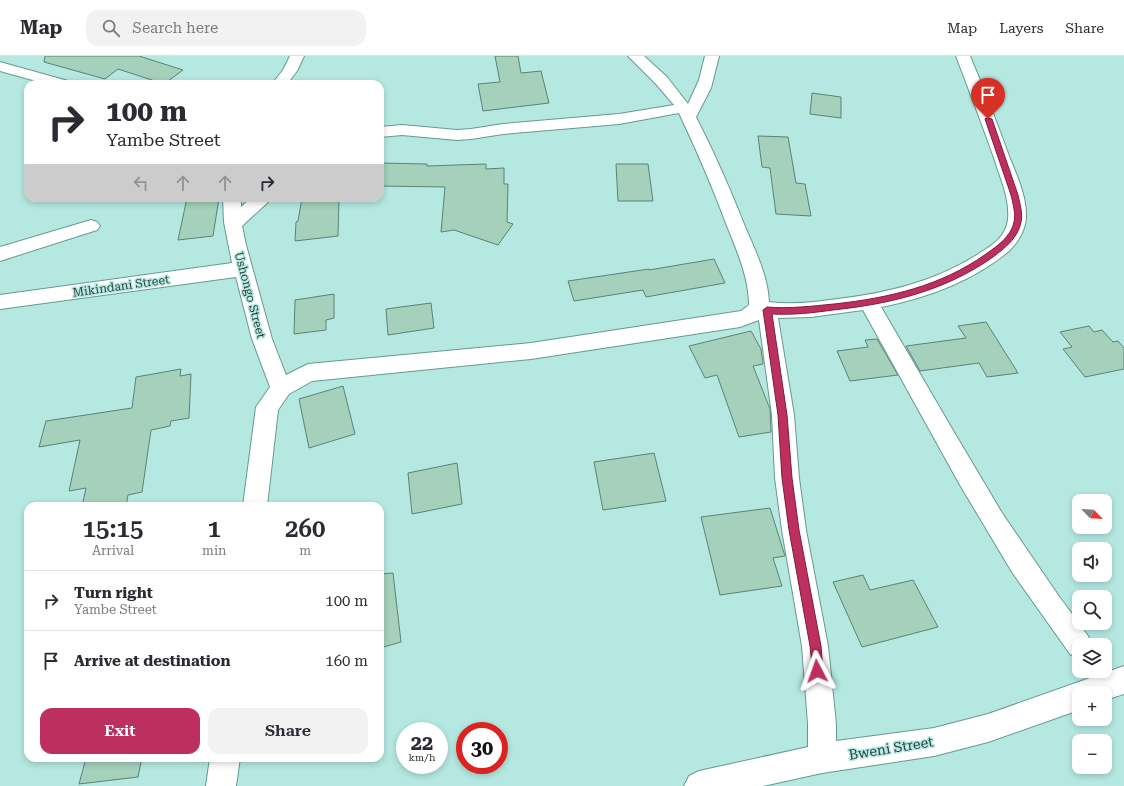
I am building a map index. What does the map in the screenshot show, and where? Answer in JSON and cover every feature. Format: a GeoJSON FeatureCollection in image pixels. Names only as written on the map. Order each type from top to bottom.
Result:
{"type":"FeatureCollection","features":[{"type":"Feature","properties":{"kind":"street"},"geometry":{"type":"LineString","coordinates":[[282,80],[290,71],[297,56]]}},
{"type":"Feature","properties":{"kind":"street"},"geometry":{"type":"LineString","coordinates":[[635,56],[654,73],[686,113],[744,245],[757,283],[783,415],[787,478],[794,530],[815,646],[822,724],[822,758]]}},
{"type":"Feature","properties":{"kind":"street"},"geometry":{"type":"LineString","coordinates":[[384,132],[402,130],[457,135],[503,129],[686,113],[698,102],[708,78],[712,56]]}},
{"type":"Feature","properties":{"kind":"street"},"geometry":{"type":"LineString","coordinates":[[255,502],[267,407],[281,388],[308,373],[531,351],[740,319],[763,309],[790,312],[869,303],[912,293],[944,282],[975,266],[1008,241],[1017,223],[1018,207],[988,119],[962,56]]}},
{"type":"Feature","properties":{"kind":"street"},"geometry":{"type":"LineString","coordinates":[[0,66],[49,80]]}},
{"type":"Feature","properties":{"kind":"street","name":"Ushongo Street"},"geometry":{"type":"LineString","coordinates":[[232,202],[234,236],[251,292],[264,345],[281,388]]}},
{"type":"Feature","properties":{"kind":"street"},"geometry":{"type":"LineString","coordinates":[[233,224],[258,202]]}},
{"type":"Feature","properties":{"kind":"street"},"geometry":{"type":"LineString","coordinates":[[0,254],[92,226]]}},
{"type":"Feature","properties":{"kind":"street","name":"Mikindani Street"},"geometry":{"type":"LineString","coordinates":[[0,302],[243,269]]}},
{"type":"Feature","properties":{"kind":"street"},"geometry":{"type":"LineString","coordinates":[[869,303],[972,485],[1046,603],[1074,638]]}},
{"type":"Feature","properties":{"kind":"street","name":"Bweni Street"},"geometry":{"type":"LineString","coordinates":[[699,786],[822,758],[934,742],[988,728],[1072,698]]}},
{"type":"Feature","properties":{"kind":"street"},"geometry":{"type":"LineString","coordinates":[[221,786],[224,762]]}},
{"type":"Feature","properties":{"kind":"building"},"geometry":{"type":"Polygon","coordinates":[[[45,56],[139,56],[183,70],[169,80],[152,80],[118,69],[105,79],[44,62],[45,56]]]}},
{"type":"Feature","properties":{"kind":"building"},"geometry":{"type":"Polygon","coordinates":[[[495,56],[518,56],[521,73],[541,71],[549,103],[483,111],[478,84],[500,82],[495,56]]]}},
{"type":"Feature","properties":{"kind":"building"},"geometry":{"type":"Polygon","coordinates":[[[812,93],[841,97],[841,118],[810,114],[812,93]]]}},
{"type":"Feature","properties":{"kind":"building"},"geometry":{"type":"Polygon","coordinates":[[[758,136],[788,137],[796,183],[805,184],[811,216],[776,214],[770,168],[762,167],[758,136]]]}},
{"type":"Feature","properties":{"kind":"building"},"geometry":{"type":"Polygon","coordinates":[[[384,163],[427,164],[427,166],[486,164],[486,169],[504,168],[504,184],[508,184],[507,222],[513,224],[498,245],[454,230],[441,232],[445,187],[384,186],[384,163]]]}},
{"type":"Feature","properties":{"kind":"building"},"geometry":{"type":"Polygon","coordinates":[[[616,164],[648,164],[653,201],[618,201],[616,164]]]}},
{"type":"Feature","properties":{"kind":"building"},"geometry":{"type":"Polygon","coordinates":[[[186,202],[218,202],[213,236],[178,240],[186,202]]]}},
{"type":"Feature","properties":{"kind":"building"},"geometry":{"type":"Polygon","coordinates":[[[301,202],[339,202],[338,236],[295,241],[296,222],[298,221],[301,202]]]}},
{"type":"Feature","properties":{"kind":"building"},"geometry":{"type":"Polygon","coordinates":[[[714,259],[725,283],[646,297],[643,290],[574,301],[568,281],[649,270],[714,259]]]}},
{"type":"Feature","properties":{"kind":"building"},"geometry":{"type":"Polygon","coordinates":[[[334,294],[334,318],[326,320],[326,330],[294,334],[295,300],[334,294]]]}},
{"type":"Feature","properties":{"kind":"building"},"geometry":{"type":"Polygon","coordinates":[[[431,303],[434,328],[388,335],[386,309],[431,303]]]}},
{"type":"Feature","properties":{"kind":"building"},"geometry":{"type":"Polygon","coordinates":[[[986,322],[1018,373],[987,377],[979,363],[920,371],[906,346],[966,338],[958,326],[986,322]]]}},
{"type":"Feature","properties":{"kind":"building"},"geometry":{"type":"Polygon","coordinates":[[[1089,326],[1094,332],[1102,330],[1113,342],[1118,341],[1124,348],[1124,369],[1085,377],[1063,349],[1072,347],[1060,332],[1089,326]]]}},
{"type":"Feature","properties":{"kind":"building"},"geometry":{"type":"Polygon","coordinates":[[[751,331],[761,349],[763,364],[753,366],[770,409],[771,432],[739,437],[717,375],[705,378],[689,346],[751,331]]]}},
{"type":"Feature","properties":{"kind":"building"},"geometry":{"type":"Polygon","coordinates":[[[877,339],[898,375],[850,381],[837,351],[868,347],[865,340],[877,339]]]}},
{"type":"Feature","properties":{"kind":"building"},"geometry":{"type":"Polygon","coordinates":[[[181,369],[180,376],[191,374],[189,418],[171,421],[170,426],[151,430],[142,492],[128,495],[127,502],[83,502],[86,488],[69,491],[80,440],[39,447],[46,421],[132,408],[136,377],[181,369]]]}},
{"type":"Feature","properties":{"kind":"building"},"geometry":{"type":"Polygon","coordinates":[[[343,386],[355,434],[309,448],[299,399],[343,386]]]}},
{"type":"Feature","properties":{"kind":"building"},"geometry":{"type":"Polygon","coordinates":[[[654,453],[666,501],[603,510],[594,462],[654,453]]]}},
{"type":"Feature","properties":{"kind":"building"},"geometry":{"type":"Polygon","coordinates":[[[457,463],[462,504],[412,514],[408,473],[457,463]]]}},
{"type":"Feature","properties":{"kind":"building"},"geometry":{"type":"Polygon","coordinates":[[[770,508],[785,556],[773,558],[782,586],[720,595],[701,517],[770,508]]]}},
{"type":"Feature","properties":{"kind":"building"},"geometry":{"type":"Polygon","coordinates":[[[393,573],[401,642],[384,647],[384,574],[393,573]]]}},
{"type":"Feature","properties":{"kind":"building"},"geometry":{"type":"Polygon","coordinates":[[[863,575],[870,590],[913,580],[938,627],[862,647],[833,582],[863,575]]]}},
{"type":"Feature","properties":{"kind":"building"},"geometry":{"type":"Polygon","coordinates":[[[85,762],[141,762],[138,777],[79,784],[85,762]]]}},
{"type":"Feature","properties":{"kind":"route"},"geometry":{"type":"LineString","coordinates":[[817,671],[815,646],[794,530],[787,478],[783,415],[767,310],[790,312],[869,303],[912,293],[944,282],[975,266],[1008,241],[1017,223],[1018,207],[988,119]]}}]}
